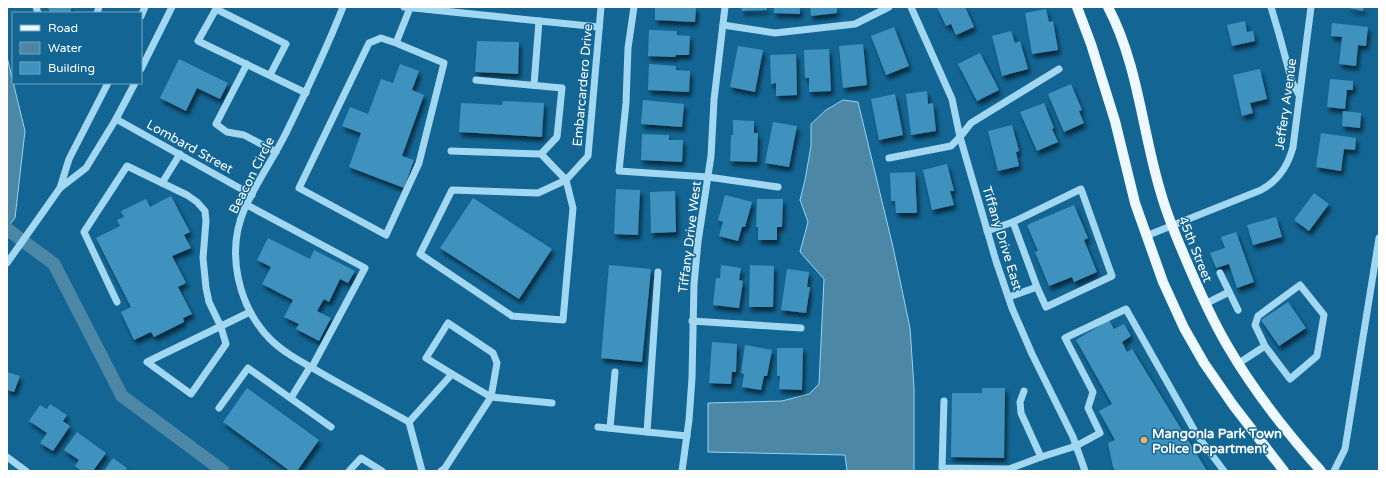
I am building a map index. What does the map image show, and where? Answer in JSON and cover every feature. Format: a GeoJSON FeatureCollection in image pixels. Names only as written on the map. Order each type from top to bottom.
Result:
{"type":"FeatureCollection","features":[{"type":"Feature","properties":{"kind":"main road"},"geometry":{"type":"LineString","coordinates":[[1077,7],[1104,83],[1135,203],[1166,288],[1184,328],[1204,363],[1232,405],[1284,471]]}},
{"type":"Feature","properties":{"kind":"main road","name":"45th Street"},"geometry":{"type":"LineString","coordinates":[[1108,7],[1129,60],[1140,102],[1148,144],[1160,191],[1171,225],[1205,304],[1227,346],[1277,418],[1321,471]]}},
{"type":"Feature","properties":{"kind":"street"},"geometry":{"type":"LineString","coordinates":[[142,67],[172,7]]}},
{"type":"Feature","properties":{"kind":"street","name":"Beacon Circle"},"geometry":{"type":"LineString","coordinates":[[343,7],[306,93],[247,205],[238,229],[236,247],[236,265],[239,284],[250,312],[258,325],[270,339],[284,351],[409,422]]}},
{"type":"Feature","properties":{"kind":"street"},"geometry":{"type":"LineString","coordinates":[[396,43],[407,7],[599,27]]}},
{"type":"Feature","properties":{"kind":"street","name":"Embarcardero Drive"},"geometry":{"type":"LineString","coordinates":[[566,180],[588,156],[601,7]]}},
{"type":"Feature","properties":{"kind":"street"},"geometry":{"type":"LineString","coordinates":[[634,7],[628,48],[626,103],[619,171],[708,177],[778,187]]}},
{"type":"Feature","properties":{"kind":"street","name":"Tiffany Drive West"},"geometry":{"type":"LineString","coordinates":[[682,471],[687,436],[692,378],[692,321],[694,284],[698,242],[711,156],[714,100],[725,7]]}},
{"type":"Feature","properties":{"kind":"street"},"geometry":{"type":"LineString","coordinates":[[723,25],[782,32],[855,24],[889,7]]}},
{"type":"Feature","properties":{"kind":"street","name":"Tiffany Drive East"},"geometry":{"type":"LineString","coordinates":[[911,7],[952,99],[960,137],[1008,297],[1032,354],[1076,446],[1085,471]]}},
{"type":"Feature","properties":{"kind":"street"},"geometry":{"type":"LineString","coordinates":[[1271,7],[1292,82],[1300,95]]}},
{"type":"Feature","properties":{"kind":"street","name":"Jeffery Avenue"},"geometry":{"type":"LineString","coordinates":[[1146,236],[1261,190],[1277,179],[1283,172],[1291,155],[1311,7]]}},
{"type":"Feature","properties":{"kind":"street"},"geometry":{"type":"LineString","coordinates":[[270,75],[286,44],[216,9],[198,41],[306,93]]}},
{"type":"Feature","properties":{"kind":"street"},"geometry":{"type":"LineString","coordinates":[[534,85],[539,21]]}},
{"type":"Feature","properties":{"kind":"street"},"geometry":{"type":"LineString","coordinates":[[381,38],[396,43],[444,63],[419,163],[386,235],[299,188],[369,43],[381,38]]}},
{"type":"Feature","properties":{"kind":"street"},"geometry":{"type":"LineString","coordinates":[[247,64],[216,124],[227,132],[244,135],[276,152]]}},
{"type":"Feature","properties":{"kind":"street"},"geometry":{"type":"LineString","coordinates":[[889,158],[951,146],[971,123],[1059,69]]}},
{"type":"Feature","properties":{"kind":"street"},"geometry":{"type":"LineString","coordinates":[[476,80],[562,88],[557,137],[541,154]]}},
{"type":"Feature","properties":{"kind":"street"},"geometry":{"type":"LineString","coordinates":[[7,263],[60,188],[69,159],[105,84]]}},
{"type":"Feature","properties":{"kind":"street"},"geometry":{"type":"LineString","coordinates":[[60,188],[86,168],[116,119],[134,84]]}},
{"type":"Feature","properties":{"kind":"street","name":"Lombard Street"},"geometry":{"type":"LineString","coordinates":[[116,119],[252,195]]}},
{"type":"Feature","properties":{"kind":"street"},"geometry":{"type":"LineString","coordinates":[[452,151],[541,154],[566,180],[573,208],[564,320],[512,316],[420,254],[452,190],[538,193],[566,180]]}},
{"type":"Feature","properties":{"kind":"street"},"geometry":{"type":"LineString","coordinates":[[162,183],[180,154]]}},
{"type":"Feature","properties":{"kind":"street"},"geometry":{"type":"LineString","coordinates":[[118,302],[84,232],[127,166],[192,198],[202,207],[206,214],[202,258],[206,288],[209,302],[221,327],[226,344],[191,394],[147,362],[221,327],[250,312]]}},
{"type":"Feature","properties":{"kind":"street"},"geometry":{"type":"LineString","coordinates":[[987,230],[1013,222],[1081,189],[1112,276],[1046,307],[1013,222]]}},
{"type":"Feature","properties":{"kind":"street"},"geometry":{"type":"LineString","coordinates":[[247,205],[365,268],[311,367],[291,398]]}},
{"type":"Feature","properties":{"kind":"street"},"geometry":{"type":"LineString","coordinates":[[1334,471],[1345,449],[1379,238]]}},
{"type":"Feature","properties":{"kind":"street"},"geometry":{"type":"LineString","coordinates":[[646,432],[658,272]]}},
{"type":"Feature","properties":{"kind":"street"},"geometry":{"type":"LineString","coordinates":[[1220,273],[1238,310]]}},
{"type":"Feature","properties":{"kind":"street"},"geometry":{"type":"LineString","coordinates":[[1300,285],[1324,314],[1317,356],[1290,379],[1265,346],[1255,325],[1258,316],[1300,285]]}},
{"type":"Feature","properties":{"kind":"street"},"geometry":{"type":"LineString","coordinates":[[1008,297],[1037,287]]}},
{"type":"Feature","properties":{"kind":"street"},"geometry":{"type":"LineString","coordinates":[[1205,304],[1229,292]]}},
{"type":"Feature","properties":{"kind":"street"},"geometry":{"type":"LineString","coordinates":[[944,400],[942,468],[1009,469],[1076,446],[1100,433],[1088,408],[1093,392],[1065,338],[1126,309],[1197,435],[1224,471]]}},
{"type":"Feature","properties":{"kind":"street"},"geometry":{"type":"LineString","coordinates":[[692,321],[801,328]]}},
{"type":"Feature","properties":{"kind":"street"},"geometry":{"type":"LineString","coordinates":[[441,471],[445,468],[491,397],[497,363],[493,353],[448,323],[426,358],[491,397],[552,403]]}},
{"type":"Feature","properties":{"kind":"street"},"geometry":{"type":"LineString","coordinates":[[1239,363],[1265,346]]}},
{"type":"Feature","properties":{"kind":"street"},"geometry":{"type":"LineString","coordinates":[[219,408],[248,368],[332,427]]}},
{"type":"Feature","properties":{"kind":"street"},"geometry":{"type":"LineString","coordinates":[[610,428],[615,372]]}},
{"type":"Feature","properties":{"kind":"street"},"geometry":{"type":"LineString","coordinates":[[422,471],[409,422],[452,374]]}},
{"type":"Feature","properties":{"kind":"street"},"geometry":{"type":"LineString","coordinates":[[1024,391],[1020,402],[1021,413],[1041,457]]}},
{"type":"Feature","properties":{"kind":"street"},"geometry":{"type":"LineString","coordinates":[[598,427],[687,436]]}},
{"type":"Feature","properties":{"kind":"street"},"geometry":{"type":"LineString","coordinates":[[7,457],[26,471]]}},
{"type":"Feature","properties":{"kind":"street"},"geometry":{"type":"LineString","coordinates":[[350,471],[361,458],[382,471]]}},
{"type":"Feature","properties":{"kind":"water"},"geometry":{"type":"Polygon","coordinates":[[[7,57],[12,84],[14,84],[25,131],[15,218],[7,228],[7,57]]]}},
{"type":"Feature","properties":{"kind":"water"},"geometry":{"type":"Polygon","coordinates":[[[843,100],[858,102],[893,247],[910,328],[914,387],[914,471],[847,471],[845,455],[708,452],[708,403],[782,401],[809,394],[819,384],[824,279],[800,252],[808,222],[800,200],[811,146],[811,124],[826,110],[843,100]]]}},
{"type":"Feature","properties":{"kind":"building"},"geometry":{"type":"Polygon","coordinates":[[[48,7],[71,7],[71,12],[50,12],[48,7]]]}},
{"type":"Feature","properties":{"kind":"building"},"geometry":{"type":"Polygon","coordinates":[[[655,7],[696,7],[695,22],[655,20],[655,7]]]}},
{"type":"Feature","properties":{"kind":"building"},"geometry":{"type":"Polygon","coordinates":[[[741,7],[767,7],[767,10],[742,11],[741,7]]]}},
{"type":"Feature","properties":{"kind":"building"},"geometry":{"type":"Polygon","coordinates":[[[774,7],[800,7],[800,14],[774,13],[774,7]]]}},
{"type":"Feature","properties":{"kind":"building"},"geometry":{"type":"Polygon","coordinates":[[[810,7],[837,7],[837,13],[811,16],[810,7]]]}},
{"type":"Feature","properties":{"kind":"building"},"geometry":{"type":"Polygon","coordinates":[[[937,7],[965,7],[974,27],[956,35],[951,24],[946,26],[937,7]]]}},
{"type":"Feature","properties":{"kind":"building"},"geometry":{"type":"Polygon","coordinates":[[[1344,7],[1364,7],[1363,11],[1344,7]]]}},
{"type":"Feature","properties":{"kind":"building"},"geometry":{"type":"Polygon","coordinates":[[[1046,9],[1049,22],[1053,21],[1058,50],[1032,54],[1025,13],[1046,9]]]}},
{"type":"Feature","properties":{"kind":"building"},"geometry":{"type":"Polygon","coordinates":[[[1245,21],[1247,32],[1253,31],[1255,41],[1232,46],[1227,25],[1245,21]]]}},
{"type":"Feature","properties":{"kind":"building"},"geometry":{"type":"Polygon","coordinates":[[[1332,23],[1368,27],[1366,46],[1358,45],[1356,66],[1339,64],[1342,37],[1331,36],[1332,23]]]}},
{"type":"Feature","properties":{"kind":"building"},"geometry":{"type":"Polygon","coordinates":[[[894,27],[909,66],[886,75],[871,36],[894,27]]]}},
{"type":"Feature","properties":{"kind":"building"},"geometry":{"type":"Polygon","coordinates":[[[649,30],[677,31],[677,35],[690,36],[689,55],[676,55],[675,57],[648,56],[649,30]]]}},
{"type":"Feature","properties":{"kind":"building"},"geometry":{"type":"Polygon","coordinates":[[[1011,31],[1015,43],[1020,41],[1028,69],[1002,76],[992,36],[1011,31]]]}},
{"type":"Feature","properties":{"kind":"building"},"geometry":{"type":"Polygon","coordinates":[[[477,41],[519,42],[518,74],[475,72],[477,41]]]}},
{"type":"Feature","properties":{"kind":"building"},"geometry":{"type":"Polygon","coordinates":[[[863,44],[867,85],[843,88],[839,46],[863,44]]]}},
{"type":"Feature","properties":{"kind":"building"},"geometry":{"type":"Polygon","coordinates":[[[738,46],[763,50],[755,92],[730,87],[738,46]]]}},
{"type":"Feature","properties":{"kind":"building"},"geometry":{"type":"Polygon","coordinates":[[[829,49],[831,91],[809,92],[809,78],[805,78],[804,50],[829,49]]]}},
{"type":"Feature","properties":{"kind":"building"},"geometry":{"type":"Polygon","coordinates":[[[980,53],[999,90],[977,101],[958,64],[980,53]]]}},
{"type":"Feature","properties":{"kind":"building"},"geometry":{"type":"Polygon","coordinates":[[[796,54],[797,95],[776,96],[776,83],[771,84],[770,55],[796,54]]]}},
{"type":"Feature","properties":{"kind":"building"},"geometry":{"type":"Polygon","coordinates":[[[179,59],[228,83],[220,99],[197,88],[186,111],[160,98],[179,59]]]}},
{"type":"Feature","properties":{"kind":"building"},"geometry":{"type":"Polygon","coordinates":[[[400,64],[419,71],[412,90],[424,95],[402,156],[414,160],[404,188],[349,167],[361,133],[342,126],[350,107],[368,114],[381,79],[393,83],[400,64]]]}},
{"type":"Feature","properties":{"kind":"building"},"geometry":{"type":"Polygon","coordinates":[[[649,64],[676,66],[676,70],[690,71],[689,92],[648,90],[649,64]]]}},
{"type":"Feature","properties":{"kind":"building"},"geometry":{"type":"Polygon","coordinates":[[[1260,69],[1267,99],[1250,103],[1253,113],[1242,116],[1233,75],[1260,69]]]}},
{"type":"Feature","properties":{"kind":"building"},"geometry":{"type":"Polygon","coordinates":[[[1330,79],[1353,81],[1353,90],[1347,90],[1345,109],[1327,107],[1330,79]]]}},
{"type":"Feature","properties":{"kind":"building"},"geometry":{"type":"Polygon","coordinates":[[[1071,84],[1082,110],[1079,111],[1084,123],[1064,132],[1048,94],[1071,84]]]}},
{"type":"Feature","properties":{"kind":"building"},"geometry":{"type":"Polygon","coordinates":[[[927,91],[928,104],[933,103],[936,131],[911,135],[906,94],[927,91]]]}},
{"type":"Feature","properties":{"kind":"building"},"geometry":{"type":"Polygon","coordinates":[[[895,94],[903,135],[879,140],[871,99],[895,94]]]}},
{"type":"Feature","properties":{"kind":"building"},"geometry":{"type":"Polygon","coordinates":[[[643,100],[684,104],[682,127],[641,124],[643,100]]]}},
{"type":"Feature","properties":{"kind":"building"},"geometry":{"type":"Polygon","coordinates":[[[503,101],[544,103],[542,137],[459,132],[461,103],[502,105],[503,101]]]}},
{"type":"Feature","properties":{"kind":"building"},"geometry":{"type":"Polygon","coordinates":[[[1044,103],[1054,128],[1052,129],[1058,142],[1037,151],[1020,112],[1044,103]]]}},
{"type":"Feature","properties":{"kind":"building"},"geometry":{"type":"Polygon","coordinates":[[[1343,111],[1361,113],[1360,128],[1342,126],[1343,111]]]}},
{"type":"Feature","properties":{"kind":"building"},"geometry":{"type":"Polygon","coordinates":[[[733,120],[754,121],[754,133],[758,133],[757,162],[730,161],[733,120]]]}},
{"type":"Feature","properties":{"kind":"building"},"geometry":{"type":"Polygon","coordinates":[[[773,122],[797,126],[789,167],[765,163],[773,122]]]}},
{"type":"Feature","properties":{"kind":"building"},"geometry":{"type":"Polygon","coordinates":[[[1012,125],[1019,151],[1016,152],[1019,166],[998,171],[988,131],[1012,125]]]}},
{"type":"Feature","properties":{"kind":"building"},"geometry":{"type":"Polygon","coordinates":[[[1321,133],[1356,138],[1355,150],[1344,149],[1341,171],[1316,167],[1321,133]]]}},
{"type":"Feature","properties":{"kind":"building"},"geometry":{"type":"Polygon","coordinates":[[[642,134],[669,135],[669,140],[683,140],[682,162],[641,160],[642,134]]]}},
{"type":"Feature","properties":{"kind":"building"},"geometry":{"type":"Polygon","coordinates":[[[947,164],[954,191],[950,191],[954,205],[932,210],[923,170],[947,164]]]}},
{"type":"Feature","properties":{"kind":"building"},"geometry":{"type":"Polygon","coordinates":[[[915,172],[917,213],[896,213],[895,201],[891,201],[890,173],[915,172]]]}},
{"type":"Feature","properties":{"kind":"building"},"geometry":{"type":"Polygon","coordinates":[[[616,189],[640,190],[638,235],[614,234],[616,189]]]}},
{"type":"Feature","properties":{"kind":"building"},"geometry":{"type":"Polygon","coordinates":[[[675,191],[676,232],[651,233],[650,192],[675,191]]]}},
{"type":"Feature","properties":{"kind":"building"},"geometry":{"type":"Polygon","coordinates":[[[1314,193],[1329,204],[1309,231],[1294,220],[1314,193]]]}},
{"type":"Feature","properties":{"kind":"building"},"geometry":{"type":"Polygon","coordinates":[[[725,195],[752,202],[745,227],[742,227],[738,241],[719,236],[723,222],[718,220],[725,195]]]}},
{"type":"Feature","properties":{"kind":"building"},"geometry":{"type":"Polygon","coordinates":[[[171,196],[190,232],[184,235],[191,248],[172,256],[186,283],[178,287],[192,314],[183,318],[184,322],[154,337],[151,332],[134,340],[121,312],[131,307],[96,238],[120,226],[117,220],[124,217],[121,211],[146,199],[150,207],[171,196]]]}},
{"type":"Feature","properties":{"kind":"building"},"geometry":{"type":"Polygon","coordinates":[[[473,198],[552,249],[519,299],[440,248],[473,198]]]}},
{"type":"Feature","properties":{"kind":"building"},"geometry":{"type":"Polygon","coordinates":[[[757,199],[783,199],[782,227],[777,227],[777,240],[758,240],[758,227],[756,227],[757,199]]]}},
{"type":"Feature","properties":{"kind":"building"},"geometry":{"type":"Polygon","coordinates":[[[1074,205],[1088,238],[1084,240],[1097,272],[1074,282],[1072,277],[1049,286],[1035,252],[1038,251],[1027,225],[1074,205]]]}},
{"type":"Feature","properties":{"kind":"building"},"geometry":{"type":"Polygon","coordinates":[[[1276,217],[1282,237],[1253,245],[1247,225],[1276,217]]]}},
{"type":"Feature","properties":{"kind":"building"},"geometry":{"type":"Polygon","coordinates":[[[1236,232],[1254,282],[1237,288],[1229,264],[1216,268],[1210,253],[1225,248],[1221,237],[1236,232]]]}},
{"type":"Feature","properties":{"kind":"building"},"geometry":{"type":"Polygon","coordinates":[[[268,238],[310,259],[314,250],[355,271],[348,283],[340,279],[329,302],[324,299],[317,311],[331,318],[319,341],[296,329],[299,324],[284,317],[293,300],[262,284],[271,267],[257,260],[268,238]]]}},
{"type":"Feature","properties":{"kind":"building"},"geometry":{"type":"Polygon","coordinates":[[[609,265],[651,269],[642,362],[601,358],[609,265]]]}},
{"type":"Feature","properties":{"kind":"building"},"geometry":{"type":"Polygon","coordinates":[[[721,265],[741,268],[739,280],[743,281],[739,308],[713,305],[716,278],[720,278],[721,265]]]}},
{"type":"Feature","properties":{"kind":"building"},"geometry":{"type":"Polygon","coordinates":[[[750,265],[774,266],[773,307],[749,307],[750,265]]]}},
{"type":"Feature","properties":{"kind":"building"},"geometry":{"type":"Polygon","coordinates":[[[787,269],[809,272],[807,287],[810,287],[806,313],[781,310],[787,269]]]}},
{"type":"Feature","properties":{"kind":"building"},"geometry":{"type":"Polygon","coordinates":[[[1288,302],[1306,328],[1279,346],[1261,320],[1288,302]]]}},
{"type":"Feature","properties":{"kind":"building"},"geometry":{"type":"Polygon","coordinates":[[[1109,320],[1114,329],[1124,324],[1131,336],[1122,342],[1127,352],[1132,349],[1207,471],[1115,471],[1108,443],[1115,440],[1099,411],[1112,404],[1076,340],[1109,320]]]}},
{"type":"Feature","properties":{"kind":"building"},"geometry":{"type":"Polygon","coordinates":[[[712,342],[737,344],[736,372],[732,372],[731,384],[709,383],[712,342]]]}},
{"type":"Feature","properties":{"kind":"building"},"geometry":{"type":"Polygon","coordinates":[[[745,345],[772,350],[767,376],[764,376],[761,390],[742,387],[744,374],[741,373],[745,345]]]}},
{"type":"Feature","properties":{"kind":"building"},"geometry":{"type":"Polygon","coordinates":[[[777,348],[803,348],[802,390],[779,389],[780,376],[777,376],[777,348]]]}},
{"type":"Feature","properties":{"kind":"building"},"geometry":{"type":"Polygon","coordinates":[[[7,372],[20,376],[14,392],[7,390],[7,372]]]}},
{"type":"Feature","properties":{"kind":"building"},"geometry":{"type":"Polygon","coordinates":[[[247,388],[319,440],[297,471],[290,471],[223,422],[247,388]]]}},
{"type":"Feature","properties":{"kind":"building"},"geometry":{"type":"Polygon","coordinates":[[[982,388],[1005,388],[1004,458],[951,457],[952,393],[982,393],[982,388]]]}},
{"type":"Feature","properties":{"kind":"building"},"geometry":{"type":"Polygon","coordinates":[[[50,404],[67,415],[63,421],[70,426],[53,451],[40,443],[47,433],[29,421],[40,405],[47,409],[50,404]]]}},
{"type":"Feature","properties":{"kind":"building"},"geometry":{"type":"Polygon","coordinates":[[[77,432],[106,453],[93,471],[81,471],[75,466],[79,460],[64,450],[77,432]]]}},
{"type":"Feature","properties":{"kind":"building"},"geometry":{"type":"Polygon","coordinates":[[[113,458],[127,468],[126,471],[104,471],[113,458]]]}},
{"type":"Feature","properties":{"kind":"waterway"},"geometry":{"type":"LineString","coordinates":[[7,229],[54,264],[122,396],[223,471]]}},
{"type":"Feature","properties":{"kind":"place","name":"Mangonia Park Town Police Department"},"geometry":{"type":"Point","coordinates":[1144,440]}}]}
